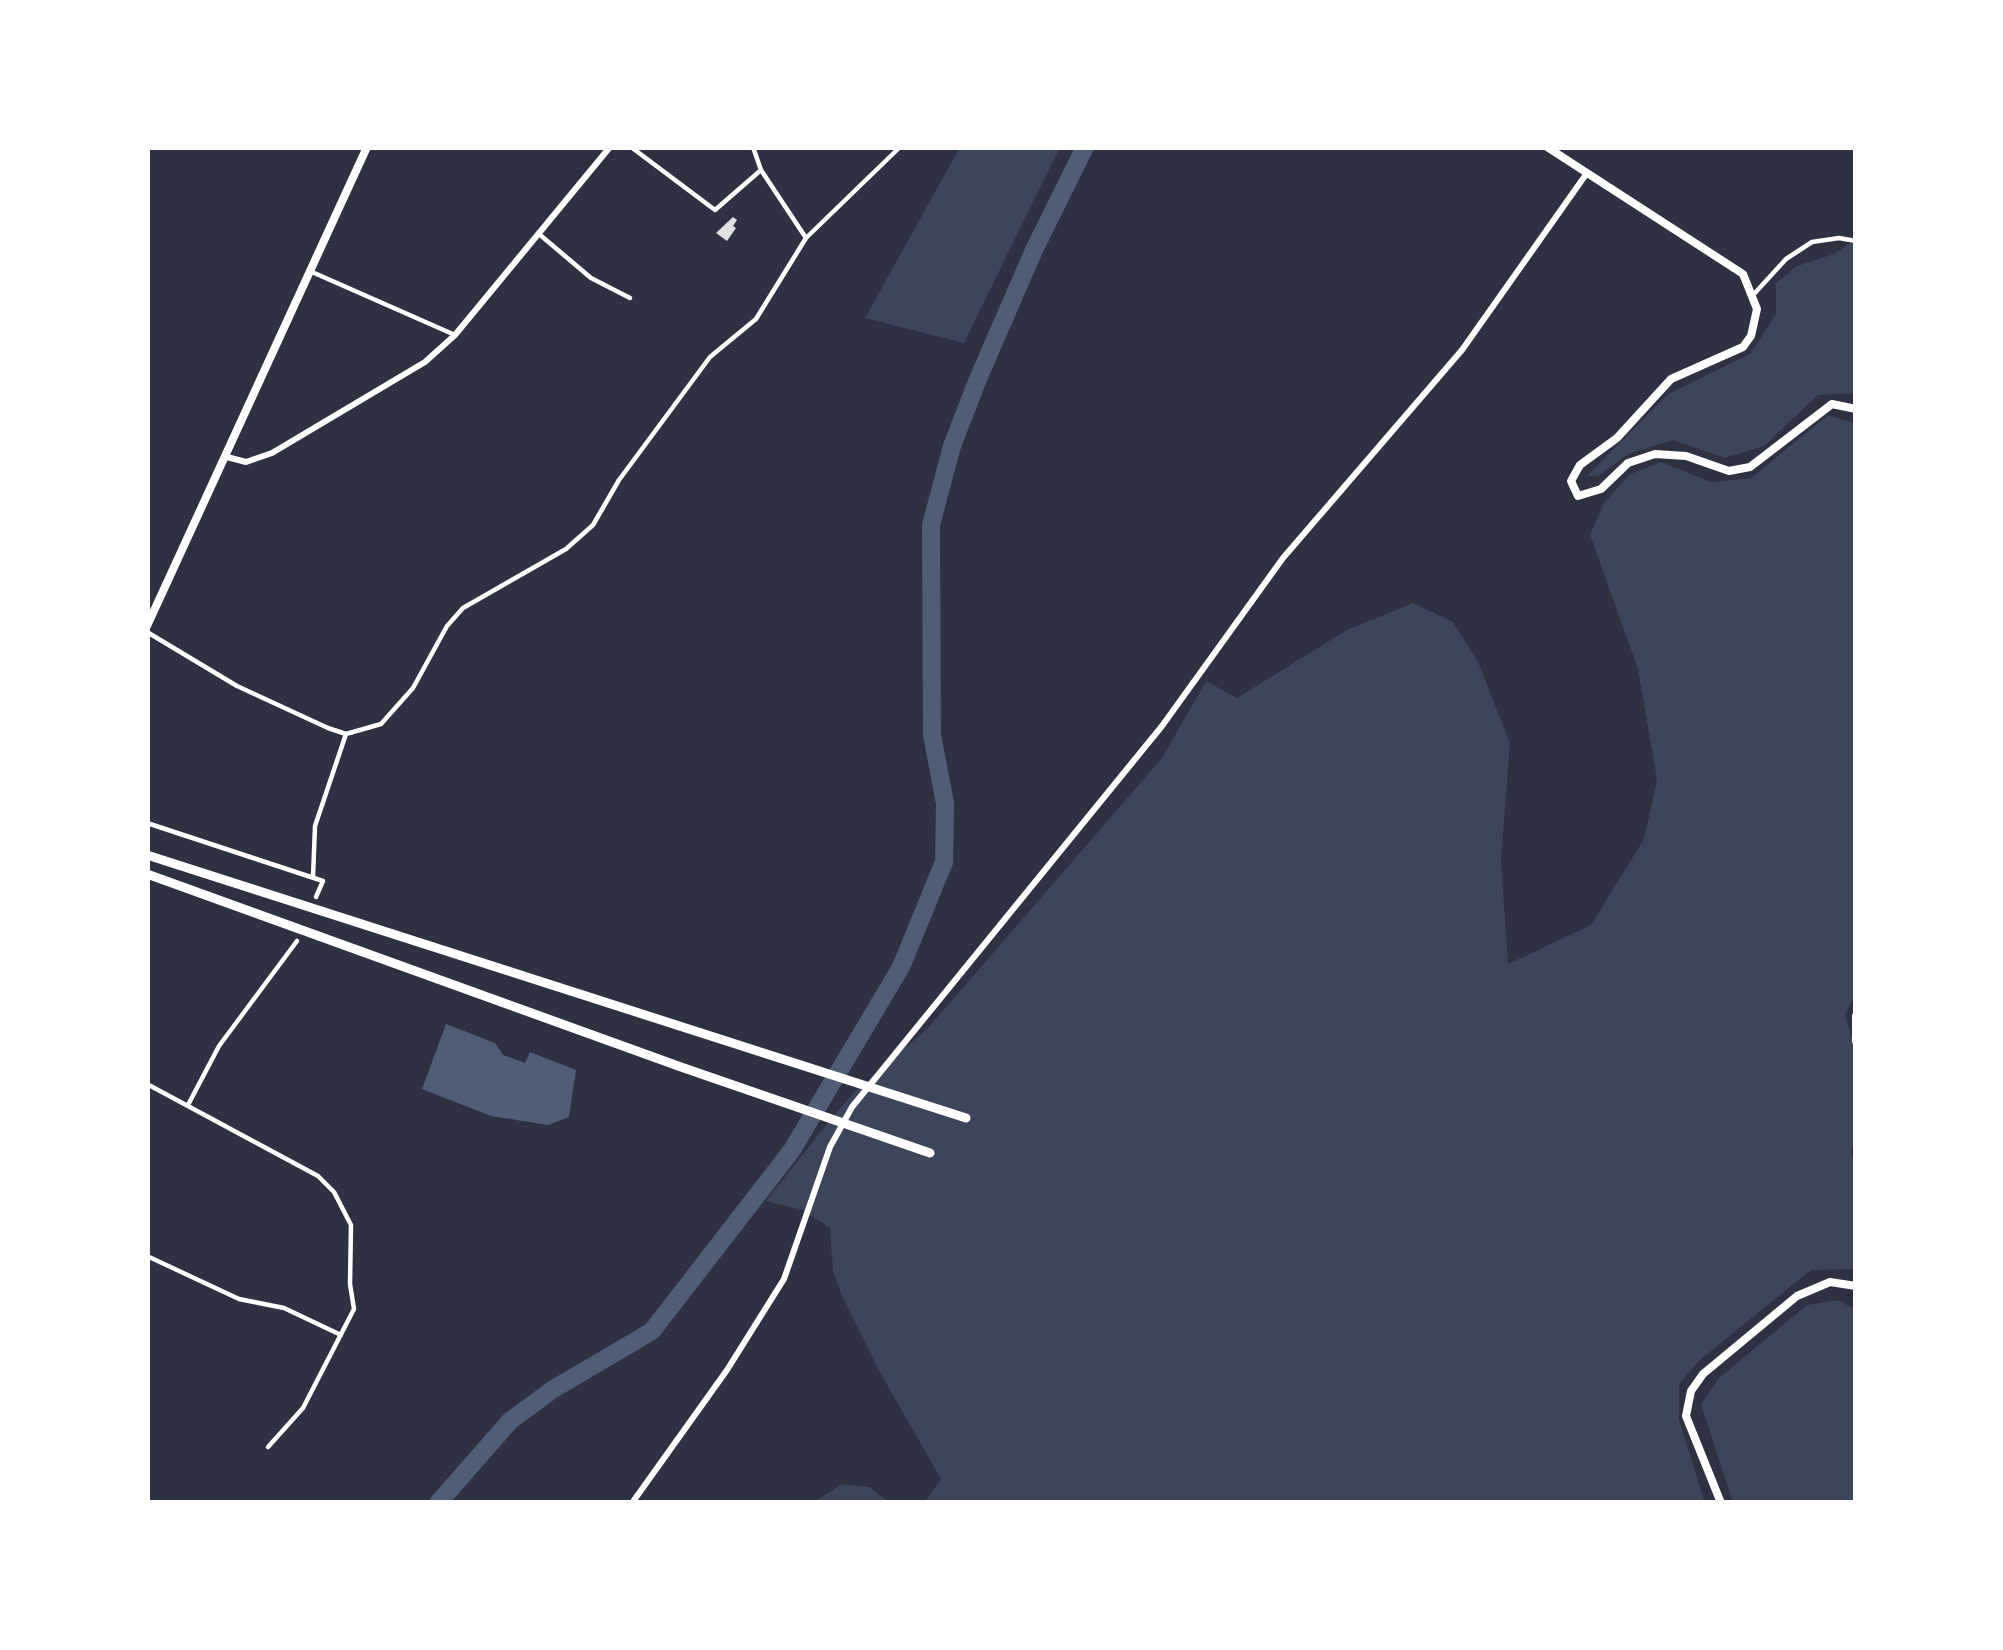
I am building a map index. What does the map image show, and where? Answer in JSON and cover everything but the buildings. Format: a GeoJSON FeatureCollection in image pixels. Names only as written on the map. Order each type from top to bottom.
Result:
{"type":"FeatureCollection","features":[{"type":"Feature","properties":{"kind":"highway"},"geometry":{"type":"LineString","coordinates":[[147,855],[966,1118]]}},
{"type":"Feature","properties":{"kind":"highway"},"geometry":{"type":"LineString","coordinates":[[147,874],[930,1153]]}},
{"type":"Feature","properties":{"kind":"main road"},"geometry":{"type":"LineString","coordinates":[[147,629],[367,147]]}},
{"type":"Feature","properties":{"kind":"main road"},"geometry":{"type":"LineString","coordinates":[[1547,147],[1730,264],[1743,274],[1754,294],[1756,323],[1743,347],[1671,379],[1617,438],[1580,465],[1571,481],[1578,496],[1590,495],[1628,463],[1654,454],[1686,456],[1738,470],[1763,460],[1832,404],[1856,409]]}},
{"type":"Feature","properties":{"kind":"main road"},"geometry":{"type":"LineString","coordinates":[[1856,1016],[1856,1041]]}},
{"type":"Feature","properties":{"kind":"main road"},"geometry":{"type":"LineString","coordinates":[[1719,1500],[1686,1416],[1691,1391],[1703,1374],[1797,1296],[1829,1282],[1856,1286]]}},
{"type":"Feature","properties":{"kind":"street"},"geometry":{"type":"LineString","coordinates":[[227,458],[246,462],[272,453],[412,372],[455,335],[610,147]]}},
{"type":"Feature","properties":{"kind":"street"},"geometry":{"type":"LineString","coordinates":[[632,147],[715,210],[761,170]]}},
{"type":"Feature","properties":{"kind":"street"},"geometry":{"type":"LineString","coordinates":[[753,147],[761,170],[806,238]]}},
{"type":"Feature","properties":{"kind":"street"},"geometry":{"type":"LineString","coordinates":[[147,629],[237,686],[346,734],[381,724],[404,703],[447,626],[463,608],[566,549],[593,525],[710,357],[756,319],[806,238],[900,147]]}},
{"type":"Feature","properties":{"kind":"street"},"geometry":{"type":"LineString","coordinates":[[632,1503],[727,1370],[784,1279],[830,1147],[852,1107],[1162,726],[1283,558],[1462,350],[1587,173]]}},
{"type":"Feature","properties":{"kind":"street"},"geometry":{"type":"LineString","coordinates":[[539,234],[591,278],[630,298]]}},
{"type":"Feature","properties":{"kind":"street"},"geometry":{"type":"LineString","coordinates":[[1754,294],[1786,259],[1812,242],[1856,241]]}},
{"type":"Feature","properties":{"kind":"street"},"geometry":{"type":"LineString","coordinates":[[310,272],[455,335]]}},
{"type":"Feature","properties":{"kind":"street"},"geometry":{"type":"LineString","coordinates":[[313,877],[315,826],[346,734]]}},
{"type":"Feature","properties":{"kind":"street"},"geometry":{"type":"LineString","coordinates":[[147,824],[323,880],[316,897]]}},
{"type":"Feature","properties":{"kind":"street"},"geometry":{"type":"LineString","coordinates":[[188,1105],[219,1046],[297,941]]}},
{"type":"Feature","properties":{"kind":"street"},"geometry":{"type":"LineString","coordinates":[[147,1085],[318,1175],[346,1211],[353,1241],[350,1284],[354,1310],[303,1408],[268,1447]]}},
{"type":"Feature","properties":{"kind":"street"},"geometry":{"type":"LineString","coordinates":[[147,1256],[239,1299],[284,1308],[341,1335]]}},
{"type":"Feature","properties":{"kind":"shaded area"},"geometry":{"type":"Polygon","coordinates":[[[960,147],[1060,147],[964,343],[865,318],[960,147]]]}},
{"type":"Feature","properties":{"kind":"shaded area"},"geometry":{"type":"Polygon","coordinates":[[[1856,239],[1856,393],[1818,395],[1764,446],[1725,458],[1673,440],[1628,454],[1598,476],[1587,476],[1668,394],[1750,354],[1776,314],[1776,283],[1797,266],[1834,254],[1856,239]]]}},
{"type":"Feature","properties":{"kind":"shaded area"},"geometry":{"type":"Polygon","coordinates":[[[1828,415],[1856,424],[1856,992],[1845,1015],[1856,1051],[1856,1133],[1851,1152],[1856,1168],[1856,1269],[1811,1270],[1700,1360],[1679,1384],[1679,1420],[1705,1503],[924,1503],[941,1479],[841,1294],[833,1270],[830,1228],[803,1210],[766,1201],[830,1120],[854,1092],[928,1028],[1162,758],[1206,681],[1237,698],[1347,630],[1413,603],[1453,622],[1478,662],[1510,743],[1501,859],[1508,964],[1591,925],[1644,839],[1657,780],[1638,669],[1590,535],[1604,503],[1630,474],[1661,462],[1711,482],[1751,478],[1828,415]]]}},
{"type":"Feature","properties":{"kind":"shaded area"},"geometry":{"type":"Polygon","coordinates":[[[446,1024],[495,1043],[503,1055],[525,1063],[530,1052],[576,1070],[569,1117],[548,1125],[491,1116],[422,1089],[446,1024]]]}},
{"type":"Feature","properties":{"kind":"shaded area"},"geometry":{"type":"Polygon","coordinates":[[[1838,1300],[1856,1310],[1856,1503],[1733,1503],[1701,1404],[1719,1378],[1807,1305],[1838,1300]]]}},
{"type":"Feature","properties":{"kind":"shaded area"},"geometry":{"type":"Polygon","coordinates":[[[842,1484],[869,1487],[890,1503],[813,1503],[842,1484]]]}},
{"type":"Feature","properties":{"kind":"waterway"},"geometry":{"type":"LineString","coordinates":[[438,1503],[510,1421],[552,1390],[652,1331],[792,1150],[901,967],[944,862],[945,803],[932,735],[931,525],[952,446],[978,379],[1085,147]]}}]}
